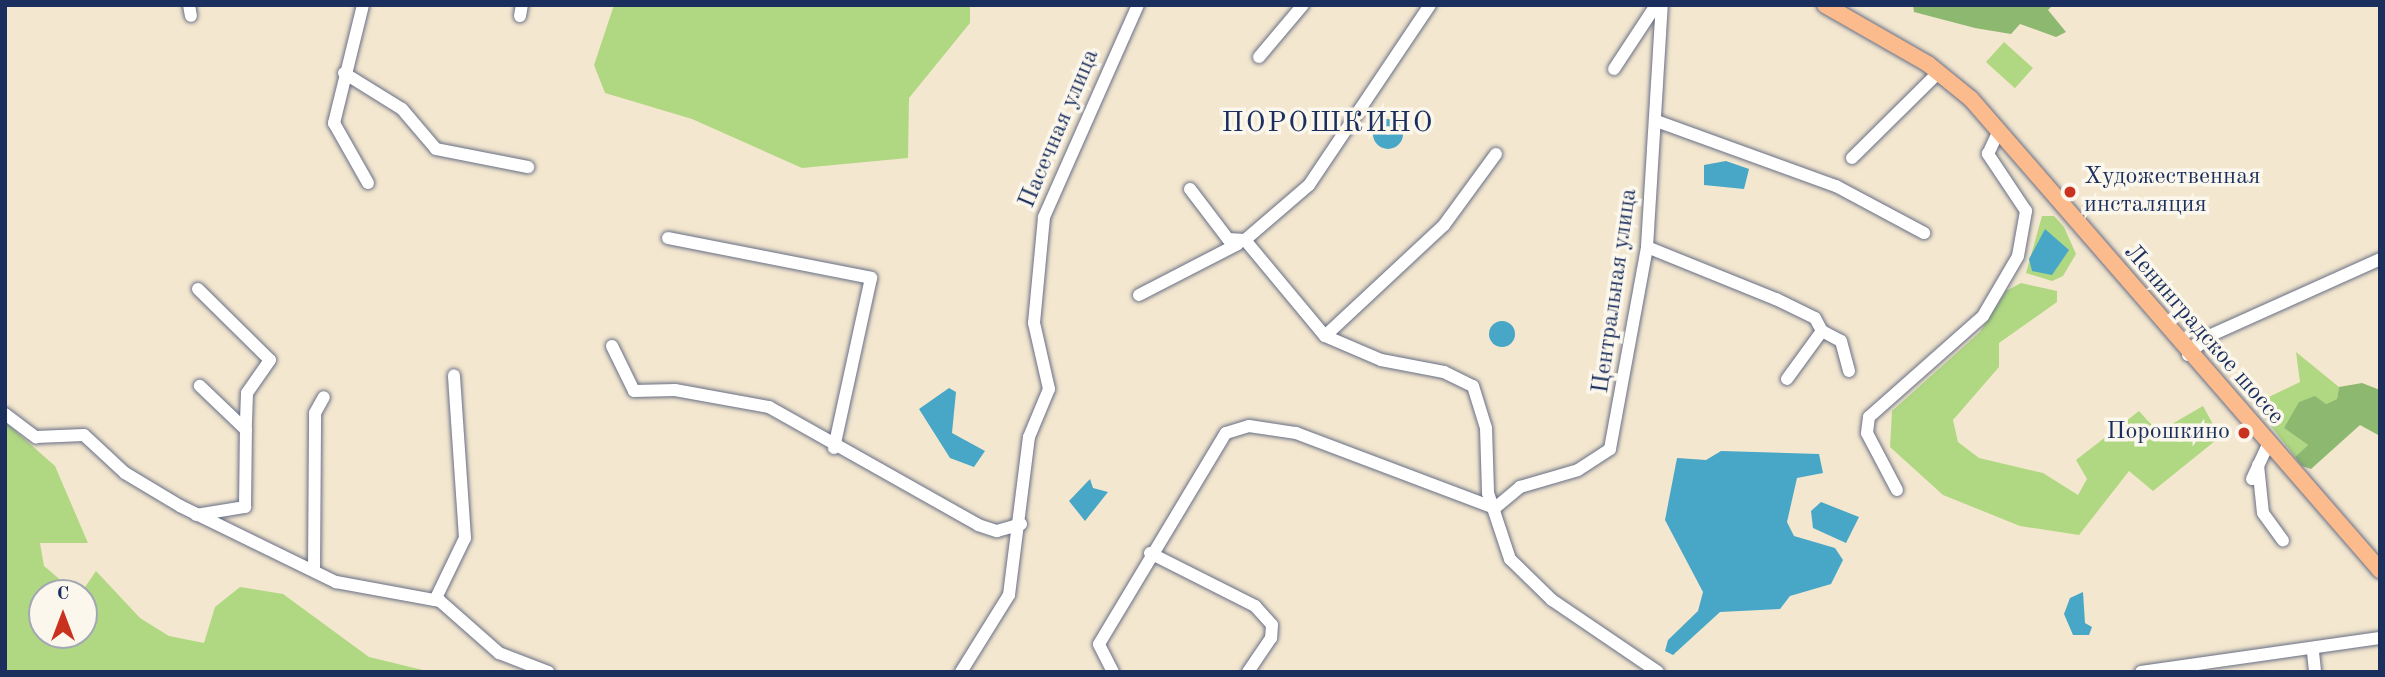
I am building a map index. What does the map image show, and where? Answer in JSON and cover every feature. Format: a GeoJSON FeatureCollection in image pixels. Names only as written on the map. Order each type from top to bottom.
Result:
{"type":"FeatureCollection","features":[{"type":"Feature","properties":{"kind":"main road","name":"Ленинградское шоссе"},"geometry":{"type":"LineString","coordinates":[[1825,5],[1938,73],[1999,130],[2188,355],[2380,570]]}},
{"type":"Feature","properties":{"kind":"street"},"geometry":{"type":"LineString","coordinates":[[363,5],[344,73],[334,123],[368,183]]}},
{"type":"Feature","properties":{"kind":"street","name":"Пасечная улица"},"geometry":{"type":"LineString","coordinates":[[961,672],[1009,595],[1021,523],[1029,437],[1049,389],[1034,323],[1041,231],[1138,5]]}},
{"type":"Feature","properties":{"kind":"street"},"geometry":{"type":"LineString","coordinates":[[1259,57],[1303,5]]}},
{"type":"Feature","properties":{"kind":"street"},"geometry":{"type":"LineString","coordinates":[[1139,295],[1241,242],[1310,185],[1430,5]]}},
{"type":"Feature","properties":{"kind":"street"},"geometry":{"type":"LineString","coordinates":[[1614,69],[1656,5]]}},
{"type":"Feature","properties":{"kind":"street","name":"Центральная улица"},"geometry":{"type":"LineString","coordinates":[[1495,508],[1520,487],[1578,470],[1610,449],[1647,247],[1658,122],[1662,5]]}},
{"type":"Feature","properties":{"kind":"street"},"geometry":{"type":"LineString","coordinates":[[344,73],[402,109],[436,149],[528,167]]}},
{"type":"Feature","properties":{"kind":"street"},"geometry":{"type":"LineString","coordinates":[[1852,158],[1938,73]]}},
{"type":"Feature","properties":{"kind":"street"},"geometry":{"type":"LineString","coordinates":[[1658,122],[1836,186],[1924,233]]}},
{"type":"Feature","properties":{"kind":"street"},"geometry":{"type":"LineString","coordinates":[[1897,490],[1867,433],[1870,416],[1983,316],[2018,256],[2026,211],[1991,162],[1988,145],[1999,130]]}},
{"type":"Feature","properties":{"kind":"street"},"geometry":{"type":"LineString","coordinates":[[1325,336],[1444,225],[1496,153]]}},
{"type":"Feature","properties":{"kind":"street"},"geometry":{"type":"LineString","coordinates":[[1190,189],[1325,336],[1381,360],[1444,372],[1473,386],[1486,428],[1488,494],[1495,508],[1499,540],[1527,580],[1658,672]]}},
{"type":"Feature","properties":{"kind":"street"},"geometry":{"type":"LineString","coordinates":[[668,238],[871,278],[834,448]]}},
{"type":"Feature","properties":{"kind":"street"},"geometry":{"type":"LineString","coordinates":[[1647,247],[1815,318],[1822,331],[1841,341],[1849,371]]}},
{"type":"Feature","properties":{"kind":"street"},"geometry":{"type":"LineString","coordinates":[[2188,355],[2209,336],[2380,258]]}},
{"type":"Feature","properties":{"kind":"street"},"geometry":{"type":"LineString","coordinates":[[195,515],[245,507],[247,393],[270,360],[198,289]]}},
{"type":"Feature","properties":{"kind":"street"},"geometry":{"type":"LineString","coordinates":[[1787,379],[1822,331]]}},
{"type":"Feature","properties":{"kind":"street"},"geometry":{"type":"LineString","coordinates":[[612,346],[634,391],[675,390],[769,407],[834,448],[978,525],[997,531],[1021,523]]}},
{"type":"Feature","properties":{"kind":"street"},"geometry":{"type":"LineString","coordinates":[[435,600],[465,538],[454,375]]}},
{"type":"Feature","properties":{"kind":"street"},"geometry":{"type":"LineString","coordinates":[[200,386],[246,430]]}},
{"type":"Feature","properties":{"kind":"street"},"geometry":{"type":"LineString","coordinates":[[314,570],[315,412],[324,397]]}},
{"type":"Feature","properties":{"kind":"street"},"geometry":{"type":"LineString","coordinates":[[5,414],[36,437],[84,435],[125,473],[195,515],[337,582],[435,600],[499,653],[548,672]]}},
{"type":"Feature","properties":{"kind":"street"},"geometry":{"type":"LineString","coordinates":[[1113,672],[1100,644],[1150,553],[1226,433],[1250,426],[1296,433],[1495,508]]}},
{"type":"Feature","properties":{"kind":"street"},"geometry":{"type":"LineString","coordinates":[[2252,479],[2267,445]]}},
{"type":"Feature","properties":{"kind":"street"},"geometry":{"type":"LineString","coordinates":[[2258,465],[2263,513],[2283,541]]}},
{"type":"Feature","properties":{"kind":"street"},"geometry":{"type":"LineString","coordinates":[[1150,553],[1255,606],[1272,625],[1271,638],[1248,672]]}},
{"type":"Feature","properties":{"kind":"street"},"geometry":{"type":"LineString","coordinates":[[2141,672],[2313,652],[2380,638]]}},
{"type":"Feature","properties":{"kind":"street"},"geometry":{"type":"LineString","coordinates":[[2313,652],[2315,672]]}},
{"type":"Feature","properties":{"kind":"green space"},"geometry":{"type":"Polygon","coordinates":[[[614,5],[970,5],[970,23],[909,98],[908,158],[802,168],[692,119],[605,93],[594,65],[614,5]]]}},
{"type":"Feature","properties":{"kind":"green space"},"geometry":{"type":"Polygon","coordinates":[[[1913,5],[2053,5],[2048,10],[2066,32],[2056,37],[2020,24],[2011,34],[1975,28],[1914,12],[1913,5]]]}},
{"type":"Feature","properties":{"kind":"green space"},"geometry":{"type":"Polygon","coordinates":[[[2004,42],[2033,68],[2015,88],[1986,62],[2004,42]]]}},
{"type":"Feature","properties":{"kind":"green space"},"geometry":{"type":"Polygon","coordinates":[[[2042,216],[2054,216],[2064,227],[2076,254],[2063,276],[2052,281],[2026,273],[2042,216]]]}},
{"type":"Feature","properties":{"kind":"green space"},"geometry":{"type":"Polygon","coordinates":[[[2021,283],[2057,291],[2057,302],[1999,343],[1999,367],[1953,420],[1958,442],[1979,458],[2043,473],[2078,495],[2087,479],[2076,460],[2139,411],[2158,432],[2203,406],[2220,437],[2153,491],[2129,471],[2079,535],[2020,526],[1943,495],[1890,447],[1892,411],[1980,332],[2006,291],[2021,283]]]}},
{"type":"Feature","properties":{"kind":"green space"},"geometry":{"type":"Polygon","coordinates":[[[2296,352],[2339,387],[2337,399],[2326,404],[2315,397],[2300,402],[2284,428],[2308,445],[2295,457],[2254,404],[2300,382],[2296,352]]]}},
{"type":"Feature","properties":{"kind":"green space"},"geometry":{"type":"Polygon","coordinates":[[[2362,383],[2380,390],[2380,436],[2360,425],[2311,469],[2302,466],[2295,457],[2308,445],[2284,428],[2299,402],[2315,396],[2326,404],[2337,399],[2339,387],[2362,383]]]}},
{"type":"Feature","properties":{"kind":"green space"},"geometry":{"type":"Polygon","coordinates":[[[5,422],[55,466],[88,543],[40,543],[44,566],[59,579],[28,579],[28,649],[98,649],[98,579],[91,579],[96,571],[140,618],[169,636],[204,643],[215,607],[240,587],[283,594],[369,657],[431,672],[5,672],[5,422]]]}},
{"type":"Feature","properties":{"kind":"water"},"geometry":{"type":"Polygon","coordinates":[[[1388,119],[1398,124],[1403,134],[1398,144],[1388,149],[1378,144],[1373,134],[1378,124],[1388,119]]]}},
{"type":"Feature","properties":{"kind":"water"},"geometry":{"type":"Polygon","coordinates":[[[1726,161],[1749,169],[1744,189],[1704,185],[1704,165],[1726,161]]]}},
{"type":"Feature","properties":{"kind":"water"},"geometry":{"type":"Polygon","coordinates":[[[2045,229],[2069,250],[2052,275],[2032,271],[2029,259],[2045,229]]]}},
{"type":"Feature","properties":{"kind":"water"},"geometry":{"type":"Polygon","coordinates":[[[1502,321],[1511,325],[1515,334],[1511,343],[1502,347],[1493,343],[1489,334],[1493,325],[1502,321]]]}},
{"type":"Feature","properties":{"kind":"water"},"geometry":{"type":"Polygon","coordinates":[[[949,388],[956,392],[952,433],[985,451],[974,467],[950,458],[919,409],[949,388]]]}},
{"type":"Feature","properties":{"kind":"water"},"geometry":{"type":"Polygon","coordinates":[[[1721,451],[1819,454],[1823,473],[1797,478],[1787,522],[1794,536],[1835,548],[1843,560],[1831,584],[1790,596],[1780,609],[1720,612],[1673,655],[1665,651],[1668,640],[1698,611],[1703,592],[1665,520],[1677,458],[1706,460],[1721,451]]]}},
{"type":"Feature","properties":{"kind":"water"},"geometry":{"type":"Polygon","coordinates":[[[1090,479],[1093,488],[1108,492],[1085,521],[1069,501],[1090,479]]]}},
{"type":"Feature","properties":{"kind":"water"},"geometry":{"type":"Polygon","coordinates":[[[1821,502],[1859,517],[1846,543],[1813,528],[1811,511],[1821,502]]]}},
{"type":"Feature","properties":{"kind":"water"},"geometry":{"type":"Polygon","coordinates":[[[2083,592],[2085,623],[2092,627],[2089,635],[2073,635],[2064,614],[2070,598],[2083,592]]]}},
{"type":"Feature","properties":{"kind":"place","name":"Художественная инсталяция"},"geometry":{"type":"Point","coordinates":[2070,192]}},
{"type":"Feature","properties":{"kind":"place","name":"Порошкино"},"geometry":{"type":"Point","coordinates":[2244,433]}},
{"type":"Feature","properties":{"kind":"district","name":"ПОРОШКИНО"},"geometry":{"type":"Point","coordinates":[1328,124]}}]}
